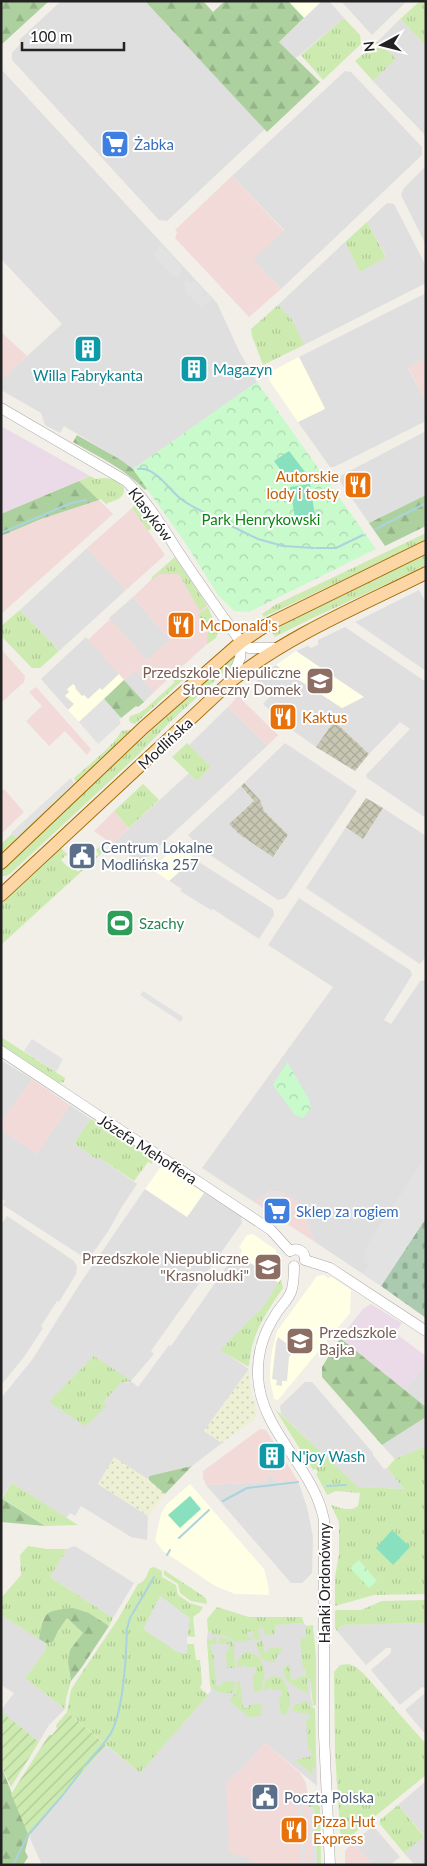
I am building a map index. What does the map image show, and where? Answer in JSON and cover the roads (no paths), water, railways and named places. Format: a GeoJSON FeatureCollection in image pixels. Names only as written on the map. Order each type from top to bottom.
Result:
{"type":"FeatureCollection","features":[{"type":"Feature","properties":{"kind":"main road","name":"Modlińska"},"geometry":{"type":"LineString","coordinates":[[1,863],[143,728],[242,642],[265,626],[426,547]]}},
{"type":"Feature","properties":{"kind":"main road","name":"Modlińska"},"geometry":{"type":"LineString","coordinates":[[1,895],[231,681],[276,648],[426,573]]}},
{"type":"Feature","properties":{"kind":"street","name":"Klasyków"},"geometry":{"type":"LineString","coordinates":[[1,408],[113,472],[138,492],[242,642]]}},
{"type":"Feature","properties":{"kind":"street"},"geometry":{"type":"LineString","coordinates":[[242,642],[249,648],[276,648]]}},
{"type":"Feature","properties":{"kind":"street"},"geometry":{"type":"LineString","coordinates":[[231,681],[240,658],[242,642]]}},
{"type":"Feature","properties":{"kind":"street","name":"Józefa Mehoffera"},"geometry":{"type":"LineString","coordinates":[[1,1052],[271,1230],[290,1251]]}},
{"type":"Feature","properties":{"kind":"street"},"geometry":{"type":"LineString","coordinates":[[294,1249],[301,1250],[304,1253],[305,1260],[299,1266],[294,1266],[289,1262],[290,1251],[294,1249]]}},
{"type":"Feature","properties":{"kind":"street"},"geometry":{"type":"LineString","coordinates":[[305,1260],[330,1268],[426,1331]]}},
{"type":"Feature","properties":{"kind":"street","name":"Hanki Ordonówny"},"geometry":{"type":"LineString","coordinates":[[294,1266],[294,1278],[290,1294],[264,1335],[259,1356],[258,1376],[259,1387],[268,1416],[311,1484],[324,1520],[324,1736],[330,1865]]}},
{"type":"Feature","properties":{"kind":"waterway"},"geometry":{"type":"LineString","coordinates":[[138,469],[150,471],[181,499],[209,515]]}},
{"type":"Feature","properties":{"kind":"waterway"},"geometry":{"type":"LineString","coordinates":[[1,533],[71,503],[86,500]]}},
{"type":"Feature","properties":{"kind":"waterway"},"geometry":{"type":"LineString","coordinates":[[376,529],[426,503]]}},
{"type":"Feature","properties":{"kind":"waterway"},"geometry":{"type":"LineString","coordinates":[[213,517],[258,539],[283,546],[314,548]]}},
{"type":"Feature","properties":{"kind":"waterway"},"geometry":{"type":"LineString","coordinates":[[316,548],[336,548],[363,535]]}},
{"type":"Feature","properties":{"kind":"waterway"},"geometry":{"type":"LineString","coordinates":[[223,1501],[247,1488],[298,1482]]}},
{"type":"Feature","properties":{"kind":"waterway"},"geometry":{"type":"LineString","coordinates":[[327,1486],[346,1485]]}},
{"type":"Feature","properties":{"kind":"waterway"},"geometry":{"type":"LineString","coordinates":[[179,1538],[209,1510]]}},
{"type":"Feature","properties":{"kind":"waterway"},"geometry":{"type":"LineString","coordinates":[[167,1555],[170,1550]]}},
{"type":"Feature","properties":{"kind":"waterway"},"geometry":{"type":"LineString","coordinates":[[85,1766],[111,1733],[115,1723],[124,1682],[127,1629],[130,1618],[154,1577]]}},
{"type":"Feature","properties":{"kind":"waterway"},"geometry":{"type":"LineString","coordinates":[[13,1865],[28,1835],[82,1770]]}},
{"type":"Feature","properties":{"kind":"place","name":"Żabka"},"geometry":{"type":"Point","coordinates":[115,144]}},
{"type":"Feature","properties":{"kind":"place","name":"Willa Fabrykanta"},"geometry":{"type":"Point","coordinates":[88,349]}},
{"type":"Feature","properties":{"kind":"place","name":"Magazyn"},"geometry":{"type":"Point","coordinates":[194,369]}},
{"type":"Feature","properties":{"kind":"place","name":"Autorskie lody i tosty"},"geometry":{"type":"Point","coordinates":[358,485]}},
{"type":"Feature","properties":{"kind":"place","name":"McDonald's"},"geometry":{"type":"Point","coordinates":[181,625]}},
{"type":"Feature","properties":{"kind":"place","name":"Przedszkole Niepuliczne Słoneczny Domek"},"geometry":{"type":"Point","coordinates":[320,681]}},
{"type":"Feature","properties":{"kind":"place","name":"Kaktus"},"geometry":{"type":"Point","coordinates":[283,717]}},
{"type":"Feature","properties":{"kind":"place","name":"Centrum Lokalne Modlińska 257"},"geometry":{"type":"Point","coordinates":[82,856]}},
{"type":"Feature","properties":{"kind":"place","name":"Szachy"},"geometry":{"type":"Point","coordinates":[120,923]}},
{"type":"Feature","properties":{"kind":"place","name":"Sklep za rogiem"},"geometry":{"type":"Point","coordinates":[277,1211]}},
{"type":"Feature","properties":{"kind":"place","name":"Przedszkole Niepubliczne \"Krasnoludki\""},"geometry":{"type":"Point","coordinates":[268,1267]}},
{"type":"Feature","properties":{"kind":"place","name":"Przedszkole Bajka"},"geometry":{"type":"Point","coordinates":[300,1341]}},
{"type":"Feature","properties":{"kind":"place","name":"N'joy Wash"},"geometry":{"type":"Point","coordinates":[272,1456]}},
{"type":"Feature","properties":{"kind":"place","name":"Poczta Polska"},"geometry":{"type":"Point","coordinates":[265,1797]}},
{"type":"Feature","properties":{"kind":"place","name":"Pizza Hut Express"},"geometry":{"type":"Point","coordinates":[294,1830]}},
{"type":"Feature","properties":{"kind":"park label","name":"Park Henrykowski"},"geometry":{"type":"Point","coordinates":[261,519]}}]}
